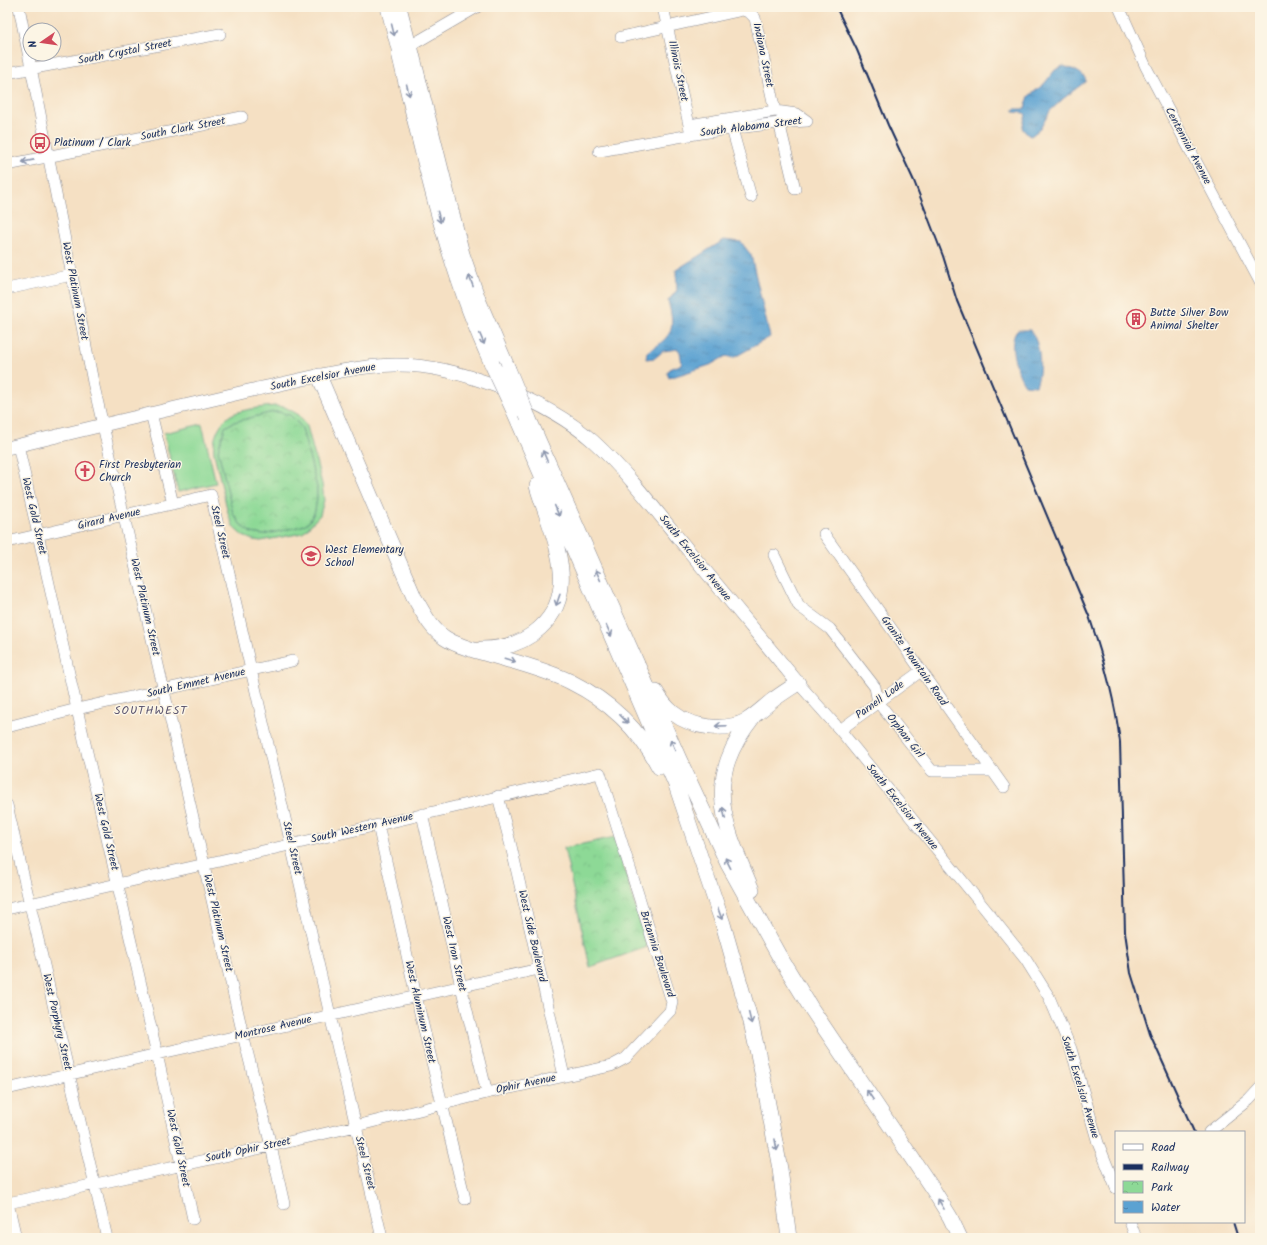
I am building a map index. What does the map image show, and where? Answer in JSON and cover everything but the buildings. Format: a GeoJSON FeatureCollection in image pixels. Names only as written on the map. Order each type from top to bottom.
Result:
{"type":"FeatureCollection","features":[{"type":"Feature","properties":{"kind":"highway"},"geometry":{"type":"LineString","coordinates":[[404,49],[445,241],[473,319],[492,364],[519,414],[660,700],[674,713],[690,722],[707,726],[723,727],[746,721],[772,700],[798,683]]}},
{"type":"Feature","properties":{"kind":"highway"},"geometry":{"type":"LineString","coordinates":[[404,49],[462,254],[479,302],[508,369],[555,542],[562,578],[561,594],[556,608],[545,624],[534,634],[510,645],[497,648],[472,649]]}},
{"type":"Feature","properties":{"kind":"highway"},"geometry":{"type":"LineString","coordinates":[[318,376],[414,597],[429,623],[445,638],[472,649],[546,672],[571,682],[617,711],[643,740],[654,757],[673,796],[690,841],[702,864]]}},
{"type":"Feature","properties":{"kind":"highway"},"geometry":{"type":"LineString","coordinates":[[519,414],[671,773],[688,818],[723,924],[751,1022],[780,1169],[789,1238]]}},
{"type":"Feature","properties":{"kind":"highway"},"geometry":{"type":"LineString","coordinates":[[605,591],[679,759],[728,864],[778,954],[815,1014],[934,1191],[960,1238]]}},
{"type":"Feature","properties":{"kind":"highway"},"geometry":{"type":"LineString","coordinates":[[757,713],[745,728],[726,764],[722,801],[725,819],[732,839],[778,954]]}},
{"type":"Feature","properties":{"kind":"main road"},"geometry":{"type":"LineString","coordinates":[[387,7],[404,49]]}},
{"type":"Feature","properties":{"kind":"main road"},"geometry":{"type":"LineString","coordinates":[[400,7],[404,49]]}},
{"type":"Feature","properties":{"kind":"main road","name":"South Excelsior Avenue"},"geometry":{"type":"LineString","coordinates":[[12,446],[151,413],[348,370],[396,365],[415,366],[443,371],[476,380],[526,398],[562,418],[591,440],[614,461],[798,683]]}},
{"type":"Feature","properties":{"kind":"street","name":"West Platinum Street"},"geometry":{"type":"LineString","coordinates":[[19,7],[93,382],[243,1035],[284,1204]]}},
{"type":"Feature","properties":{"kind":"street"},"geometry":{"type":"LineString","coordinates":[[404,49],[477,7]]}},
{"type":"Feature","properties":{"kind":"street","name":"Illinois Street"},"geometry":{"type":"LineString","coordinates":[[663,7],[690,130]]}},
{"type":"Feature","properties":{"kind":"street","name":"Centennial Avenue"},"geometry":{"type":"LineString","coordinates":[[1119,7],[1146,67],[1260,282]]}},
{"type":"Feature","properties":{"kind":"street","name":"Indiana Street"},"geometry":{"type":"LineString","coordinates":[[668,26],[743,10],[750,12],[755,18],[775,111]]}},
{"type":"Feature","properties":{"kind":"street"},"geometry":{"type":"LineString","coordinates":[[621,37],[668,26]]}},
{"type":"Feature","properties":{"kind":"street","name":"South Crystal Street"},"geometry":{"type":"LineString","coordinates":[[7,74],[220,34]]}},
{"type":"Feature","properties":{"kind":"street","name":"South Alabama Street"},"geometry":{"type":"LineString","coordinates":[[599,151],[690,130],[775,111],[797,114],[807,121],[779,122],[732,129],[690,130]]}},
{"type":"Feature","properties":{"kind":"street","name":"South Clark Street"},"geometry":{"type":"LineString","coordinates":[[7,165],[242,117]]}},
{"type":"Feature","properties":{"kind":"street"},"geometry":{"type":"LineString","coordinates":[[779,122],[796,189]]}},
{"type":"Feature","properties":{"kind":"street"},"geometry":{"type":"LineString","coordinates":[[732,129],[751,197]]}},
{"type":"Feature","properties":{"kind":"street"},"geometry":{"type":"LineString","coordinates":[[7,289],[72,275]]}},
{"type":"Feature","properties":{"kind":"street"},"geometry":{"type":"LineString","coordinates":[[151,413],[173,504]]}},
{"type":"Feature","properties":{"kind":"street","name":"West Gold Street"},"geometry":{"type":"LineString","coordinates":[[12,446],[38,534],[157,1054],[193,1219]]}},
{"type":"Feature","properties":{"kind":"street","name":"Girard Avenue"},"geometry":{"type":"LineString","coordinates":[[7,542],[211,495]]}},
{"type":"Feature","properties":{"kind":"street","name":"Steel Street"},"geometry":{"type":"LineString","coordinates":[[211,495],[382,1238]]}},
{"type":"Feature","properties":{"kind":"street","name":"Granite Mountain Road"},"geometry":{"type":"LineString","coordinates":[[824,534],[1004,787]]}},
{"type":"Feature","properties":{"kind":"street"},"geometry":{"type":"LineString","coordinates":[[774,555],[799,606],[830,629],[875,687],[878,702]]}},
{"type":"Feature","properties":{"kind":"street","name":"South Emmet Avenue"},"geometry":{"type":"LineString","coordinates":[[7,727],[77,709],[292,661]]}},
{"type":"Feature","properties":{"kind":"street","name":"Parnell Lode"},"geometry":{"type":"LineString","coordinates":[[840,730],[921,671]]}},
{"type":"Feature","properties":{"kind":"street","name":"South Excelsior Avenue"},"geometry":{"type":"LineString","coordinates":[[798,683],[840,730],[1026,960],[1049,997],[1071,1049],[1098,1143],[1115,1186]]}},
{"type":"Feature","properties":{"kind":"street","name":"Orphan Girl"},"geometry":{"type":"LineString","coordinates":[[878,702],[932,771],[992,771]]}},
{"type":"Feature","properties":{"kind":"street","name":"South Western Avenue"},"geometry":{"type":"LineString","coordinates":[[7,909],[600,773]]}},
{"type":"Feature","properties":{"kind":"street","name":"Britannia Boulevard"},"geometry":{"type":"LineString","coordinates":[[564,1076],[611,1066],[621,1062],[665,1016],[672,1006],[600,773]]}},
{"type":"Feature","properties":{"kind":"street","name":"West Side Boulevard"},"geometry":{"type":"LineString","coordinates":[[498,796],[564,1076]]}},
{"type":"Feature","properties":{"kind":"street","name":"West Porphyry Street"},"geometry":{"type":"LineString","coordinates":[[7,805],[107,1238]]}},
{"type":"Feature","properties":{"kind":"street","name":"West Iron Street"},"geometry":{"type":"LineString","coordinates":[[422,814],[487,1092]]}},
{"type":"Feature","properties":{"kind":"street","name":"West Aluminum Street"},"geometry":{"type":"LineString","coordinates":[[378,825],[416,996],[464,1199]]}},
{"type":"Feature","properties":{"kind":"street","name":"Montrose Avenue"},"geometry":{"type":"LineString","coordinates":[[7,1089],[539,968]]}},
{"type":"Feature","properties":{"kind":"street","name":"Ophir Avenue"},"geometry":{"type":"LineString","coordinates":[[487,1092],[564,1076]]}},
{"type":"Feature","properties":{"kind":"street"},"geometry":{"type":"LineString","coordinates":[[1210,1131],[1249,1100],[1260,1088]]}},
{"type":"Feature","properties":{"kind":"street","name":"South Ophir Street"},"geometry":{"type":"LineString","coordinates":[[7,1201],[95,1184],[271,1146],[356,1126],[487,1092]]}},
{"type":"Feature","properties":{"kind":"street"},"geometry":{"type":"LineString","coordinates":[[7,1201],[16,1238]]}},
{"type":"Feature","properties":{"kind":"street"},"geometry":{"type":"LineString","coordinates":[[1130,1223],[1136,1238]]}},
{"type":"Feature","properties":{"kind":"green space"},"geometry":{"type":"Polygon","coordinates":[[[275,406],[285,407],[299,415],[307,426],[322,484],[324,500],[320,515],[303,533],[261,541],[253,540],[243,536],[234,528],[229,517],[214,453],[214,441],[221,424],[235,413],[255,408],[275,406]],[[273,412],[234,422],[225,427],[218,450],[233,514],[241,525],[251,533],[263,535],[302,526],[309,522],[315,511],[317,487],[302,428],[290,415],[273,412]]]}},
{"type":"Feature","properties":{"kind":"green space"},"geometry":{"type":"Polygon","coordinates":[[[273,412],[290,415],[302,428],[317,487],[317,498],[315,511],[309,522],[302,526],[263,535],[251,533],[241,525],[233,514],[218,450],[225,427],[234,422],[273,412]]]}},
{"type":"Feature","properties":{"kind":"green space"},"geometry":{"type":"Polygon","coordinates":[[[202,424],[216,483],[178,492],[164,433],[202,424]]]}},
{"type":"Feature","properties":{"kind":"green space"},"geometry":{"type":"Polygon","coordinates":[[[615,837],[647,947],[590,967],[564,848],[615,837]]]}},
{"type":"Feature","properties":{"kind":"water"},"geometry":{"type":"Polygon","coordinates":[[[1063,66],[1080,73],[1086,81],[1050,111],[1040,129],[1031,136],[1028,135],[1022,128],[1026,115],[1024,113],[1014,112],[1014,109],[1025,109],[1029,96],[1044,84],[1055,70],[1063,66]]]}},
{"type":"Feature","properties":{"kind":"water"},"geometry":{"type":"Polygon","coordinates":[[[724,240],[741,242],[751,255],[770,337],[733,358],[726,356],[710,365],[669,378],[667,373],[670,369],[682,364],[678,349],[663,351],[655,358],[646,359],[647,352],[662,342],[670,332],[672,319],[668,301],[677,290],[676,270],[724,240]]]}},
{"type":"Feature","properties":{"kind":"water"},"geometry":{"type":"Polygon","coordinates":[[[1018,330],[1030,330],[1034,335],[1040,365],[1036,386],[1025,385],[1016,366],[1013,342],[1018,330]]]}},
{"type":"Feature","properties":{"kind":"railway"},"geometry":{"type":"LineString","coordinates":[[836,7],[857,50],[888,125],[914,181],[943,256],[957,301],[1094,631],[1112,694],[1120,742],[1125,932],[1131,973],[1150,1034],[1194,1131]]}},
{"type":"Feature","properties":{"kind":"railway"},"geometry":{"type":"LineString","coordinates":[[1233,1223],[1238,1238]]}},
{"type":"Feature","properties":{"kind":"place","name":"Platinum / Clark"},"geometry":{"type":"Point","coordinates":[40,143]}},
{"type":"Feature","properties":{"kind":"place","name":"Butte Silver Bow Animal Shelter"},"geometry":{"type":"Point","coordinates":[1136,319]}},
{"type":"Feature","properties":{"kind":"place","name":"First Presbyterian Church"},"geometry":{"type":"Point","coordinates":[85,471]}},
{"type":"Feature","properties":{"kind":"place","name":"West Elementary School"},"geometry":{"type":"Point","coordinates":[311,556]}},
{"type":"Feature","properties":{"kind":"district","name":"SOUTHWEST"},"geometry":{"type":"Point","coordinates":[151,710]}}]}
